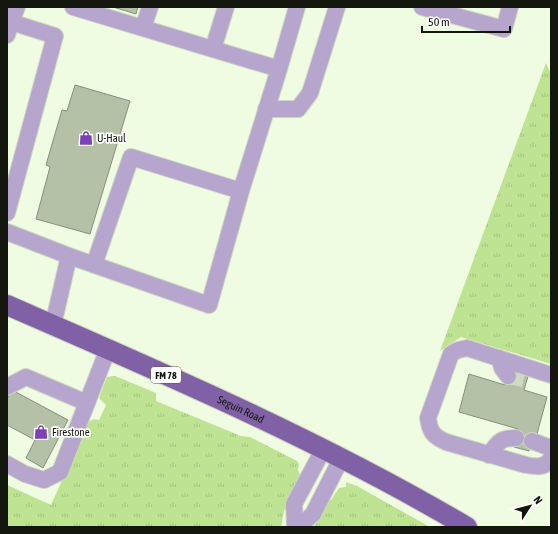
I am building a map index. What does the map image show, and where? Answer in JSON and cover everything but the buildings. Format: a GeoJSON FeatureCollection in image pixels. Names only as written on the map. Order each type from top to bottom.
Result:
{"type":"FeatureCollection","features":[{"type":"Feature","properties":{"kind":"main road","name":"Seguin Road"},"geometry":{"type":"LineString","coordinates":[[7,305],[248,412],[427,503],[467,527]]}},
{"type":"Feature","properties":{"kind":"street"},"geometry":{"type":"LineString","coordinates":[[143,28],[150,7]]}},
{"type":"Feature","properties":{"kind":"street"},"geometry":{"type":"LineString","coordinates":[[213,50],[226,7]]}},
{"type":"Feature","properties":{"kind":"street"},"geometry":{"type":"LineString","coordinates":[[7,232],[94,266],[209,305],[266,109],[298,7]]}},
{"type":"Feature","properties":{"kind":"street"},"geometry":{"type":"LineString","coordinates":[[266,109],[298,109],[310,93],[337,7]]}},
{"type":"Feature","properties":{"kind":"street"},"geometry":{"type":"LineString","coordinates":[[422,7],[504,29],[510,7]]}},
{"type":"Feature","properties":{"kind":"street"},"geometry":{"type":"LineString","coordinates":[[81,8],[213,50],[279,69]]}},
{"type":"Feature","properties":{"kind":"street"},"geometry":{"type":"LineString","coordinates":[[7,213],[55,36],[10,21]]}},
{"type":"Feature","properties":{"kind":"street"},"geometry":{"type":"LineString","coordinates":[[94,266],[131,157],[242,190]]}},
{"type":"Feature","properties":{"kind":"street"},"geometry":{"type":"LineString","coordinates":[[53,325],[69,256]]}},
{"type":"Feature","properties":{"kind":"street"},"geometry":{"type":"LineString","coordinates":[[547,374],[467,348],[458,350],[451,354],[428,418],[429,427],[437,438],[446,442],[526,465],[538,467],[545,465],[551,459]]}},
{"type":"Feature","properties":{"kind":"street"},"geometry":{"type":"LineString","coordinates":[[7,464],[25,474],[44,480],[60,472],[108,349]]}},
{"type":"Feature","properties":{"kind":"street"},"geometry":{"type":"LineString","coordinates":[[499,358],[502,368],[508,376]]}},
{"type":"Feature","properties":{"kind":"street"},"geometry":{"type":"LineString","coordinates":[[527,380],[547,374]]}},
{"type":"Feature","properties":{"kind":"street"},"geometry":{"type":"LineString","coordinates":[[7,386],[26,377],[87,403]]}},
{"type":"Feature","properties":{"kind":"street"},"geometry":{"type":"LineString","coordinates":[[489,454],[498,443],[506,438],[524,440],[551,448]]}},
{"type":"Feature","properties":{"kind":"street"},"geometry":{"type":"LineString","coordinates":[[295,527],[294,504],[323,450]]}},
{"type":"Feature","properties":{"kind":"street"},"geometry":{"type":"LineString","coordinates":[[299,527],[314,514],[341,459]]}},
{"type":"Feature","properties":{"kind":"green space"},"geometry":{"type":"Polygon","coordinates":[[[546,63],[551,74],[551,364],[461,337],[440,351],[546,63]]]}},
{"type":"Feature","properties":{"kind":"green space"},"geometry":{"type":"Polygon","coordinates":[[[115,376],[156,393],[156,401],[241,436],[250,437],[297,461],[299,464],[298,470],[301,477],[284,511],[281,527],[7,527],[7,485],[51,505],[88,422],[94,419],[99,420],[106,405],[99,398],[107,377],[115,376]]]}},
{"type":"Feature","properties":{"kind":"green space"},"geometry":{"type":"Polygon","coordinates":[[[346,482],[357,486],[430,527],[314,527],[327,501],[331,500],[339,488],[346,487],[346,482]]]}},
{"type":"Feature","properties":{"kind":"tunnel"},"geometry":{"type":"LineString","coordinates":[[508,376],[527,380]]}},
{"type":"Feature","properties":{"kind":"place","name":"U-Haul"},"geometry":{"type":"Point","coordinates":[86,138]}},
{"type":"Feature","properties":{"kind":"place","name":"Firestone"},"geometry":{"type":"Point","coordinates":[41,432]}}]}
